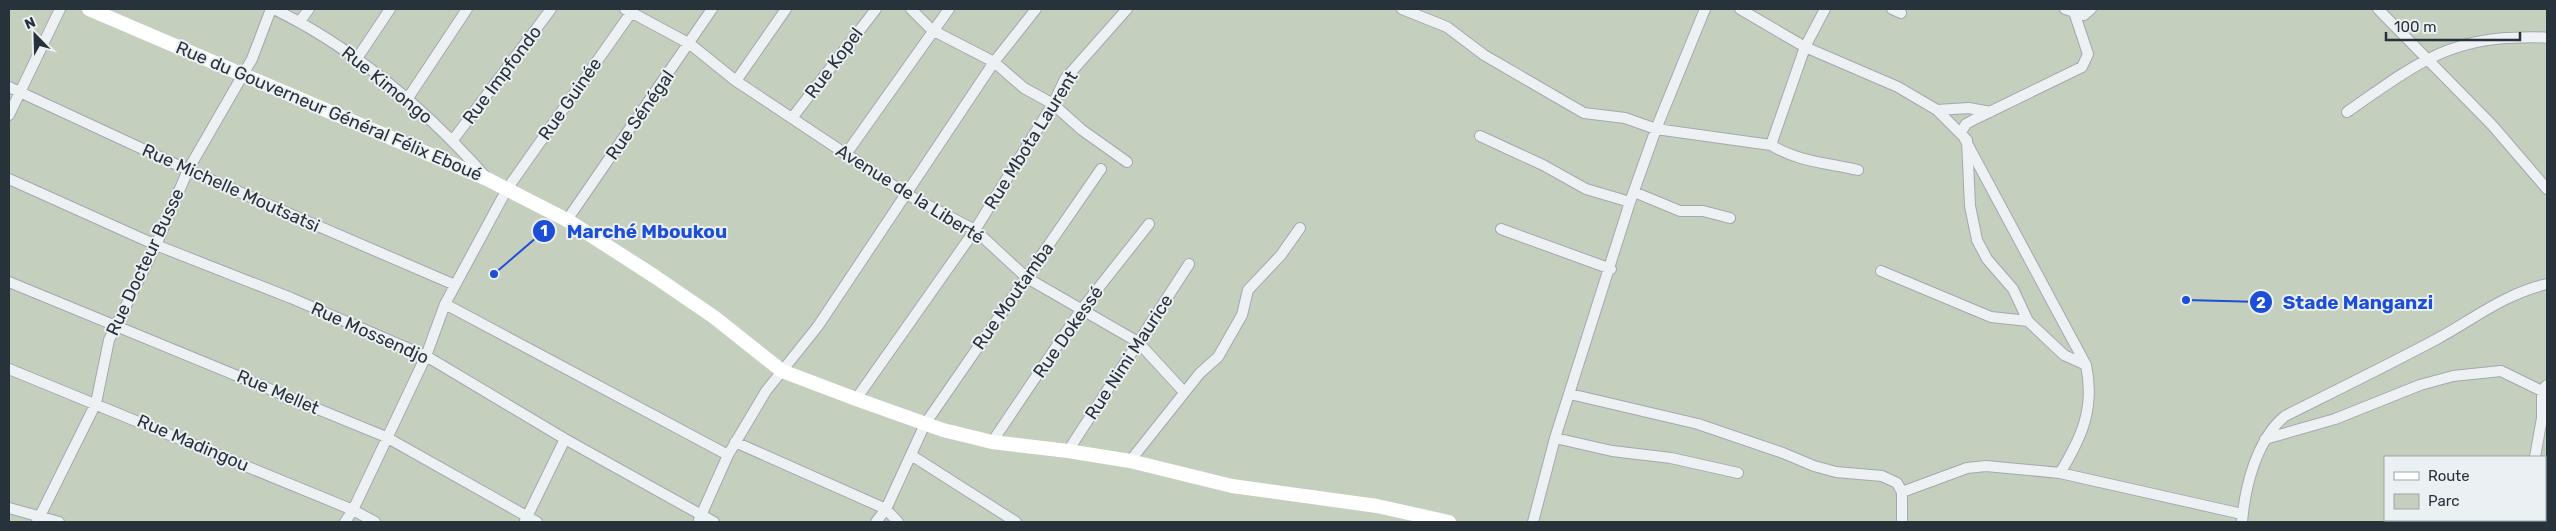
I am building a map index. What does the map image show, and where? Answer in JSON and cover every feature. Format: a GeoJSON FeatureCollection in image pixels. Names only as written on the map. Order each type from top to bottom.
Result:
{"type":"FeatureCollection","features":[{"type":"Feature","properties":{"kind":"main road","name":"Rue du Gouverneur Général Félix Eboué"},"geometry":{"type":"LineString","coordinates":[[89,9],[488,179],[567,220],[714,317],[782,371],[856,399],[925,424],[992,442],[1130,461],[1232,486],[1377,506],[1449,522]]}},
{"type":"Feature","properties":{"kind":"street"},"geometry":{"type":"LineString","coordinates":[[9,115],[60,9]]}},
{"type":"Feature","properties":{"kind":"street","name":"Rue Docteur Busse"},"geometry":{"type":"LineString","coordinates":[[38,519],[96,403],[109,340],[156,244],[188,170],[245,74],[273,9]]}},
{"type":"Feature","properties":{"kind":"street","name":"Rue Kimongo"},"geometry":{"type":"LineString","coordinates":[[273,9],[300,22],[358,57],[408,98],[453,140],[488,179]]}},
{"type":"Feature","properties":{"kind":"street"},"geometry":{"type":"LineString","coordinates":[[300,22],[309,9]]}},
{"type":"Feature","properties":{"kind":"street"},"geometry":{"type":"LineString","coordinates":[[358,57],[390,9]]}},
{"type":"Feature","properties":{"kind":"street"},"geometry":{"type":"LineString","coordinates":[[408,98],[467,9]]}},
{"type":"Feature","properties":{"kind":"street","name":"Rue Impfondo"},"geometry":{"type":"LineString","coordinates":[[453,140],[551,9]]}},
{"type":"Feature","properties":{"kind":"street","name":"Rue Sénégal"},"geometry":{"type":"LineString","coordinates":[[567,220],[690,44],[712,9]]}},
{"type":"Feature","properties":{"kind":"street"},"geometry":{"type":"LineString","coordinates":[[736,81],[786,9]]}},
{"type":"Feature","properties":{"kind":"street","name":"Rue Kopel"},"geometry":{"type":"LineString","coordinates":[[792,118],[876,9]]}},
{"type":"Feature","properties":{"kind":"street"},"geometry":{"type":"LineString","coordinates":[[911,9],[932,30],[994,62],[1024,88],[1053,104],[1082,130],[1127,162]]}},
{"type":"Feature","properties":{"kind":"street"},"geometry":{"type":"LineString","coordinates":[[846,154],[932,30],[949,9]]}},
{"type":"Feature","properties":{"kind":"street"},"geometry":{"type":"LineString","coordinates":[[700,519],[728,455],[766,391],[818,326],[994,62],[1036,9]]}},
{"type":"Feature","properties":{"kind":"street","name":"Rue Mbota Laurent"},"geometry":{"type":"LineString","coordinates":[[856,399],[975,230],[1053,104],[1065,79],[1127,9]]}},
{"type":"Feature","properties":{"kind":"street"},"geometry":{"type":"LineString","coordinates":[[1402,9],[1447,27],[1484,55],[1584,113],[1625,118],[1656,129],[1771,145],[1787,155],[1800,159],[1858,170]]}},
{"type":"Feature","properties":{"kind":"street"},"geometry":{"type":"LineString","coordinates":[[1533,522],[1555,438],[1632,197],[1656,129],[1705,9]]}},
{"type":"Feature","properties":{"kind":"street"},"geometry":{"type":"LineString","coordinates":[[1740,9],[1805,47],[1898,87],[1937,110],[1968,140],[1970,206],[1977,240],[1987,259],[2013,289],[2028,321],[2064,355],[2086,365]]}},
{"type":"Feature","properties":{"kind":"street"},"geometry":{"type":"LineString","coordinates":[[1771,145],[1805,47],[1825,9]]}},
{"type":"Feature","properties":{"kind":"street"},"geometry":{"type":"LineString","coordinates":[[2070,11],[2084,14],[2091,9]]}},
{"type":"Feature","properties":{"kind":"street","name":"Avenue de la Liberté"},"geometry":{"type":"LineString","coordinates":[[630,10],[690,44],[736,81],[906,194],[975,230],[1027,278],[1138,342],[1184,392]]}},
{"type":"Feature","properties":{"kind":"street","name":"Rue Guinée"},"geometry":{"type":"LineString","coordinates":[[344,522],[353,510],[426,356],[445,304],[507,189],[630,10]]}},
{"type":"Feature","properties":{"kind":"street"},"geometry":{"type":"LineString","coordinates":[[2383,10],[2426,59],[2492,125],[2547,189]]}},
{"type":"Feature","properties":{"kind":"street"},"geometry":{"type":"LineString","coordinates":[[2060,473],[2079,441],[2087,414],[2090,385],[2086,365],[1968,140],[1961,132],[1966,124],[2082,67],[2088,54],[2070,11]]}},
{"type":"Feature","properties":{"kind":"street"},"geometry":{"type":"LineString","coordinates":[[2347,112],[2426,59],[2450,48],[2471,42],[2522,37],[2547,38]]}},
{"type":"Feature","properties":{"kind":"street","name":"Rue Michelle Moutsatsi"},"geometry":{"type":"LineString","coordinates":[[9,87],[188,170],[455,285]]}},
{"type":"Feature","properties":{"kind":"street"},"geometry":{"type":"LineString","coordinates":[[1937,110],[1969,108],[1990,112]]}},
{"type":"Feature","properties":{"kind":"street"},"geometry":{"type":"LineString","coordinates":[[1480,136],[1543,165],[1586,189],[1632,197],[1680,211],[1703,211],[1730,218]]}},
{"type":"Feature","properties":{"kind":"street","name":"Rue Moutamba"},"geometry":{"type":"LineString","coordinates":[[876,522],[886,509],[925,424],[1101,168]]}},
{"type":"Feature","properties":{"kind":"street","name":"Rue Mossendjo"},"geometry":{"type":"LineString","coordinates":[[9,180],[156,244],[291,298],[426,356],[700,519],[714,522]]}},
{"type":"Feature","properties":{"kind":"street","name":"Rue Dokessé"},"geometry":{"type":"LineString","coordinates":[[992,442],[1081,310],[1149,224]]}},
{"type":"Feature","properties":{"kind":"street"},"geometry":{"type":"LineString","coordinates":[[1130,461],[1200,373],[1218,357],[1242,315],[1248,290],[1281,256],[1300,228]]}},
{"type":"Feature","properties":{"kind":"street"},"geometry":{"type":"LineString","coordinates":[[1501,229],[1610,269]]}},
{"type":"Feature","properties":{"kind":"street","name":"Rue Nimi Maurice"},"geometry":{"type":"LineString","coordinates":[[1068,451],[1189,264]]}},
{"type":"Feature","properties":{"kind":"street"},"geometry":{"type":"LineString","coordinates":[[1881,271],[1991,317],[2028,321]]}},
{"type":"Feature","properties":{"kind":"street","name":"Rue Mellet"},"geometry":{"type":"LineString","coordinates":[[9,282],[386,437],[526,519],[537,522]]}},
{"type":"Feature","properties":{"kind":"street"},"geometry":{"type":"LineString","coordinates":[[1902,492],[1967,468],[1986,466],[2060,473],[2242,518],[2264,438],[2273,426],[2286,416],[2435,340],[2496,302],[2547,284]]}},
{"type":"Feature","properties":{"kind":"street"},"geometry":{"type":"LineString","coordinates":[[445,304],[728,455]]}},
{"type":"Feature","properties":{"kind":"street","name":"Rue Madingou"},"geometry":{"type":"LineString","coordinates":[[9,369],[96,403],[353,510],[375,522]]}},
{"type":"Feature","properties":{"kind":"street"},"geometry":{"type":"LineString","coordinates":[[2264,438],[2335,419],[2420,385],[2453,376],[2500,371],[2545,388],[2542,418],[2534,456]]}},
{"type":"Feature","properties":{"kind":"street"},"geometry":{"type":"LineString","coordinates":[[1570,394],[1698,424],[1784,453],[1814,466],[1836,472],[1882,476],[1897,483],[1902,492],[1902,522]]}},
{"type":"Feature","properties":{"kind":"street"},"geometry":{"type":"LineString","coordinates":[[1555,438],[1612,452],[1672,458],[1738,474]]}},
{"type":"Feature","properties":{"kind":"street"},"geometry":{"type":"LineString","coordinates":[[526,519],[565,439]]}},
{"type":"Feature","properties":{"kind":"street"},"geometry":{"type":"LineString","coordinates":[[735,442],[886,509],[898,522]]}},
{"type":"Feature","properties":{"kind":"street"},"geometry":{"type":"LineString","coordinates":[[911,455],[1016,522]]}},
{"type":"Feature","properties":{"kind":"street"},"geometry":{"type":"LineString","coordinates":[[9,508],[38,519],[59,522]]}},
{"type":"Feature","properties":{"kind":"green space"},"geometry":{"type":"Polygon","coordinates":[[[9,9],[2547,9],[2547,522],[9,522],[9,9]]]}},
{"type":"Feature","properties":{"kind":"place","name":"Marché Mboukou"},"geometry":{"type":"Point","coordinates":[494,274]}},
{"type":"Feature","properties":{"kind":"place","name":"Stade Manganzi"},"geometry":{"type":"Point","coordinates":[2186,300]}}]}
